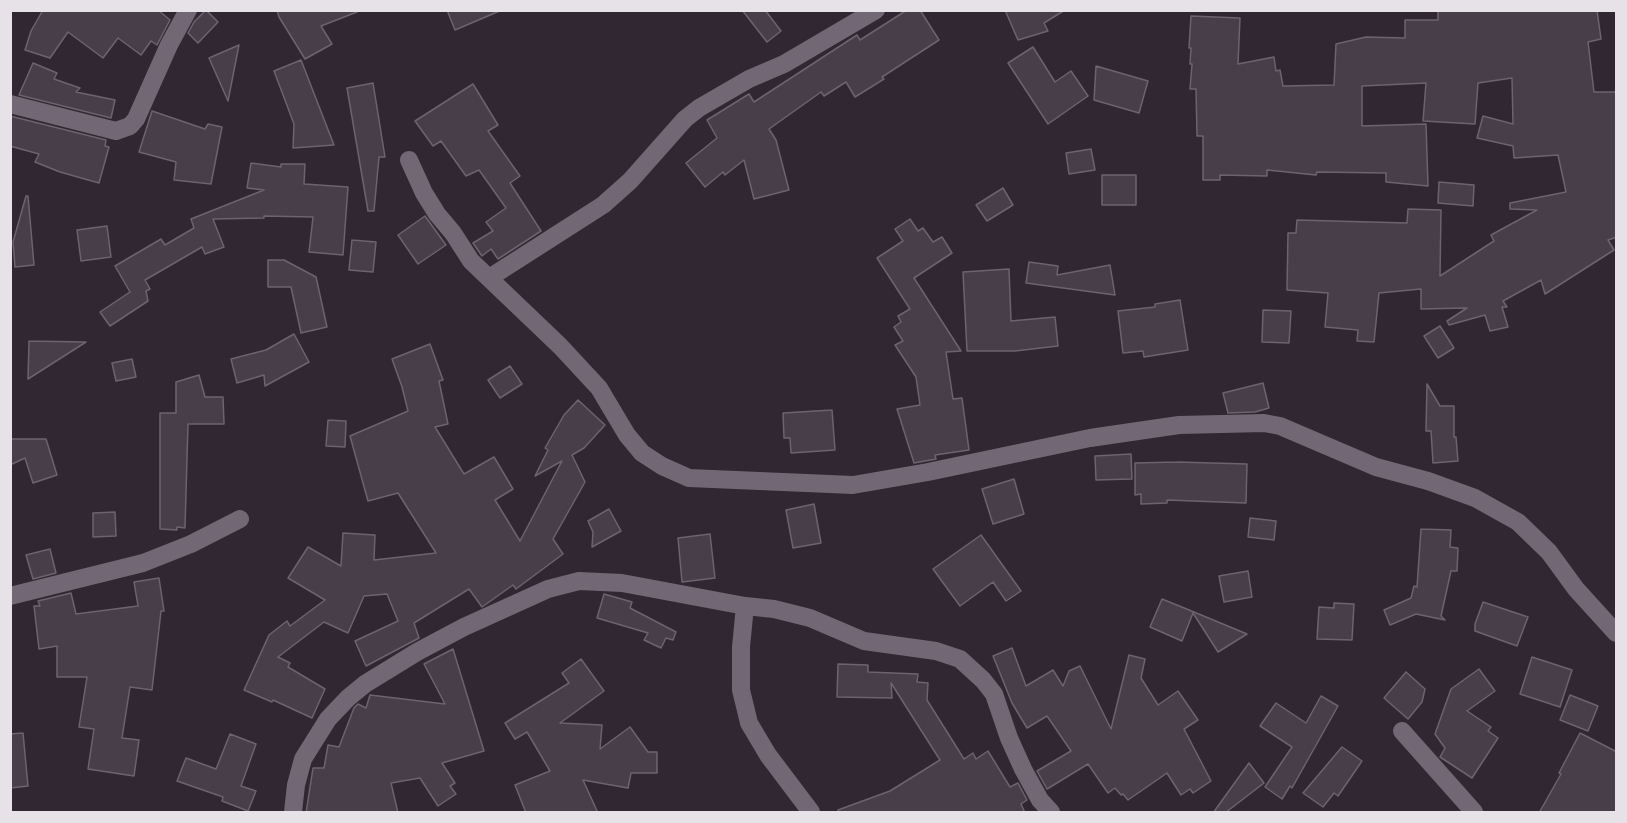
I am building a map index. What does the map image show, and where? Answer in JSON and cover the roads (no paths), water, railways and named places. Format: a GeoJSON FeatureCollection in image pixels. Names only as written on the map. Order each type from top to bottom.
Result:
{"type":"FeatureCollection","features":[{"type":"Feature","properties":{"kind":"street"},"geometry":{"type":"LineString","coordinates":[[10,104],[92,126],[116,130],[130,126],[136,119],[169,45],[188,10]]}},
{"type":"Feature","properties":{"kind":"street"},"geometry":{"type":"LineString","coordinates":[[489,278],[603,205],[630,181],[685,119],[699,108],[749,79],[792,59],[876,10]]}},
{"type":"Feature","properties":{"kind":"street"},"geometry":{"type":"LineString","coordinates":[[409,160],[437,214],[453,233],[471,261],[560,346],[599,388],[627,435],[642,453],[662,466],[689,478],[853,485],[928,472],[1090,438],[1179,425],[1264,423],[1280,426],[1376,467],[1428,481],[1475,498],[1518,522],[1549,552],[1576,589],[1617,633]]}},
{"type":"Feature","properties":{"kind":"street"},"geometry":{"type":"LineString","coordinates":[[10,596],[143,563],[191,544],[240,519]]}},
{"type":"Feature","properties":{"kind":"street"},"geometry":{"type":"LineString","coordinates":[[293,813],[296,785],[303,759],[328,719],[365,684],[417,652],[475,622],[548,589],[579,581],[622,584],[744,606],[774,609],[810,618],[864,641],[936,651],[960,659],[983,680],[994,694],[1009,738],[1023,768],[1040,800],[1051,813]]}},
{"type":"Feature","properties":{"kind":"street"},"geometry":{"type":"LineString","coordinates":[[744,606],[741,690],[749,723],[768,755],[811,813]]}},
{"type":"Feature","properties":{"kind":"street"},"geometry":{"type":"LineString","coordinates":[[1402,731],[1474,813]]}}]}
